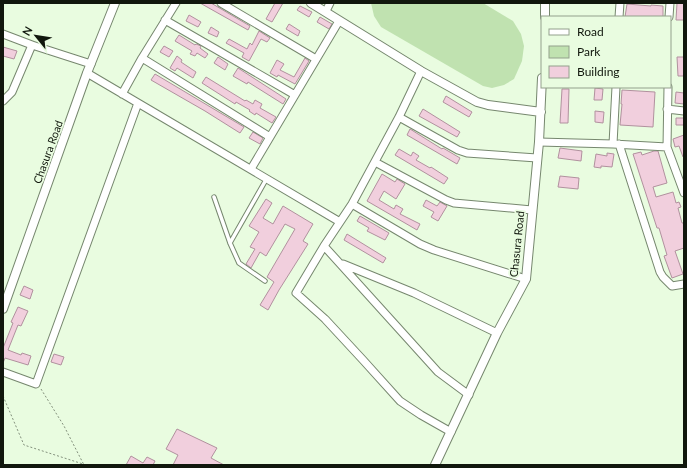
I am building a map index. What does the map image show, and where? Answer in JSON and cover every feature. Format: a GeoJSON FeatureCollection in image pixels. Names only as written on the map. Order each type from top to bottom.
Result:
{"type":"FeatureCollection","features":[{"type":"Feature","properties":{"kind":"street","name":"Chasura Road"},"geometry":{"type":"LineString","coordinates":[[3,309],[91,64],[115,3]]}},
{"type":"Feature","properties":{"kind":"street"},"geometry":{"type":"LineString","coordinates":[[122,94],[176,3]]}},
{"type":"Feature","properties":{"kind":"street"},"geometry":{"type":"LineString","coordinates":[[221,3],[316,59]]}},
{"type":"Feature","properties":{"kind":"street"},"geometry":{"type":"LineString","coordinates":[[311,3],[421,71],[477,102],[488,105],[541,112]]}},
{"type":"Feature","properties":{"kind":"street"},"geometry":{"type":"LineString","coordinates":[[326,11],[330,3]]}},
{"type":"Feature","properties":{"kind":"street"},"geometry":{"type":"LineString","coordinates":[[545,3],[545,16]]}},
{"type":"Feature","properties":{"kind":"street"},"geometry":{"type":"LineString","coordinates":[[619,16],[620,3]]}},
{"type":"Feature","properties":{"kind":"street"},"geometry":{"type":"LineString","coordinates":[[669,16],[670,3]]}},
{"type":"Feature","properties":{"kind":"street"},"geometry":{"type":"LineString","coordinates":[[165,20],[295,95]]}},
{"type":"Feature","properties":{"kind":"street"},"geometry":{"type":"LineString","coordinates":[[251,169],[339,21]]}},
{"type":"Feature","properties":{"kind":"street"},"geometry":{"type":"LineString","coordinates":[[3,34],[91,64]]}},
{"type":"Feature","properties":{"kind":"street"},"geometry":{"type":"LineString","coordinates":[[3,101],[12,92],[32,45]]}},
{"type":"Feature","properties":{"kind":"street"},"geometry":{"type":"LineString","coordinates":[[142,58],[270,137]]}},
{"type":"Feature","properties":{"kind":"street"},"geometry":{"type":"LineString","coordinates":[[421,71],[399,117],[352,204],[324,246],[296,293],[325,320],[400,401],[421,416],[451,432]]}},
{"type":"Feature","properties":{"kind":"street"},"geometry":{"type":"LineString","coordinates":[[88,73],[340,222]]}},
{"type":"Feature","properties":{"kind":"street","name":"Chasura Road"},"geometry":{"type":"LineString","coordinates":[[435,465],[497,334],[526,279],[541,112],[542,88]]}},
{"type":"Feature","properties":{"kind":"street"},"geometry":{"type":"LineString","coordinates":[[616,88],[616,144],[660,272],[672,286],[684,284]]}},
{"type":"Feature","properties":{"kind":"street"},"geometry":{"type":"LineString","coordinates":[[668,88],[667,147],[684,193]]}},
{"type":"Feature","properties":{"kind":"street"},"geometry":{"type":"LineString","coordinates":[[3,372],[36,384],[138,102]]}},
{"type":"Feature","properties":{"kind":"street"},"geometry":{"type":"LineString","coordinates":[[667,109],[684,111]]}},
{"type":"Feature","properties":{"kind":"street"},"geometry":{"type":"LineString","coordinates":[[399,117],[458,150],[467,153],[537,158]]}},
{"type":"Feature","properties":{"kind":"street"},"geometry":{"type":"LineString","coordinates":[[538,142],[667,147]]}},
{"type":"Feature","properties":{"kind":"street"},"geometry":{"type":"LineString","coordinates":[[375,162],[454,203],[532,210]]}},
{"type":"Feature","properties":{"kind":"street"},"geometry":{"type":"LineString","coordinates":[[352,204],[420,244],[434,250],[526,279]]}},
{"type":"Feature","properties":{"kind":"street"},"geometry":{"type":"LineString","coordinates":[[324,246],[341,263],[363,290],[438,372],[469,395]]}},
{"type":"Feature","properties":{"kind":"street"},"geometry":{"type":"LineString","coordinates":[[341,263],[414,293],[497,334]]}},
{"type":"Feature","properties":{"kind":"lane"},"geometry":{"type":"LineString","coordinates":[[230,243],[267,178]]}},
{"type":"Feature","properties":{"kind":"lane"},"geometry":{"type":"LineString","coordinates":[[214,197],[239,264],[265,281]]}},
{"type":"Feature","properties":{"kind":"path"},"geometry":{"type":"LineString","coordinates":[[36,384],[64,426],[83,465]]}},
{"type":"Feature","properties":{"kind":"path"},"geometry":{"type":"LineString","coordinates":[[3,396],[24,445],[83,465]]}},
{"type":"Feature","properties":{"kind":"green space"},"geometry":{"type":"Polygon","coordinates":[[[371,3],[483,3],[513,21],[521,34],[524,46],[522,61],[514,79],[504,85],[492,88],[483,86],[381,27],[374,16],[371,3]]]}},
{"type":"Feature","properties":{"kind":"building"},"geometry":{"type":"Polygon","coordinates":[[[200,3],[211,3],[250,26],[248,30],[200,3]]]}},
{"type":"Feature","properties":{"kind":"building"},"geometry":{"type":"Polygon","coordinates":[[[275,3],[283,3],[272,22],[266,19],[275,3]]]}},
{"type":"Feature","properties":{"kind":"building"},"geometry":{"type":"Polygon","coordinates":[[[677,3],[684,3],[684,20],[676,20],[677,3]]]}},
{"type":"Feature","properties":{"kind":"building"},"geometry":{"type":"Polygon","coordinates":[[[627,4],[663,6],[663,16],[625,16],[627,4]]]}},
{"type":"Feature","properties":{"kind":"building"},"geometry":{"type":"Polygon","coordinates":[[[300,6],[312,12],[309,17],[297,10],[300,6]]]}},
{"type":"Feature","properties":{"kind":"building"},"geometry":{"type":"Polygon","coordinates":[[[189,15],[201,22],[198,27],[186,21],[189,15]]]}},
{"type":"Feature","properties":{"kind":"building"},"geometry":{"type":"Polygon","coordinates":[[[320,17],[332,24],[329,29],[317,22],[320,17]]]}},
{"type":"Feature","properties":{"kind":"building"},"geometry":{"type":"Polygon","coordinates":[[[289,24],[300,31],[298,36],[286,29],[289,24]]]}},
{"type":"Feature","properties":{"kind":"building"},"geometry":{"type":"Polygon","coordinates":[[[211,27],[219,32],[217,37],[208,33],[211,27]]]}},
{"type":"Feature","properties":{"kind":"building"},"geometry":{"type":"Polygon","coordinates":[[[259,31],[270,38],[267,42],[261,39],[249,61],[242,57],[244,53],[226,43],[229,39],[247,49],[250,43],[252,45],[259,31]]]}},
{"type":"Feature","properties":{"kind":"building"},"geometry":{"type":"Polygon","coordinates":[[[179,35],[195,45],[201,46],[200,48],[208,54],[205,58],[197,53],[195,56],[190,54],[192,51],[175,41],[179,35]]]}},
{"type":"Feature","properties":{"kind":"building"},"geometry":{"type":"Polygon","coordinates":[[[164,46],[173,51],[169,57],[160,52],[164,46]]]}},
{"type":"Feature","properties":{"kind":"building"},"geometry":{"type":"Polygon","coordinates":[[[3,47],[17,51],[14,59],[3,56],[3,47]]]}},
{"type":"Feature","properties":{"kind":"building"},"geometry":{"type":"Polygon","coordinates":[[[177,56],[182,60],[181,62],[196,72],[193,78],[177,68],[175,71],[170,68],[177,56]]]}},
{"type":"Feature","properties":{"kind":"building"},"geometry":{"type":"Polygon","coordinates":[[[218,57],[228,64],[225,70],[214,63],[218,57]]]}},
{"type":"Feature","properties":{"kind":"building"},"geometry":{"type":"Polygon","coordinates":[[[677,57],[684,57],[684,76],[678,76],[677,57]]]}},
{"type":"Feature","properties":{"kind":"building"},"geometry":{"type":"Polygon","coordinates":[[[305,58],[309,61],[295,84],[278,75],[277,77],[270,73],[277,60],[284,64],[280,70],[294,77],[305,58]]]}},
{"type":"Feature","properties":{"kind":"building"},"geometry":{"type":"Polygon","coordinates":[[[238,68],[286,99],[283,104],[248,82],[247,84],[233,76],[238,68]]]}},
{"type":"Feature","properties":{"kind":"building"},"geometry":{"type":"Polygon","coordinates":[[[155,74],[244,127],[240,133],[151,80],[155,74]]]}},
{"type":"Feature","properties":{"kind":"building"},"geometry":{"type":"Polygon","coordinates":[[[206,77],[245,101],[246,100],[253,104],[255,100],[262,104],[260,108],[276,117],[272,123],[256,113],[255,115],[249,111],[250,110],[236,102],[235,104],[202,83],[206,77]]]}},
{"type":"Feature","properties":{"kind":"building"},"geometry":{"type":"Polygon","coordinates":[[[595,88],[603,89],[602,100],[594,100],[595,88]]]}},
{"type":"Feature","properties":{"kind":"building"},"geometry":{"type":"Polygon","coordinates":[[[562,89],[569,89],[568,123],[560,123],[562,89]]]}},
{"type":"Feature","properties":{"kind":"building"},"geometry":{"type":"Polygon","coordinates":[[[622,90],[655,92],[653,127],[620,125],[622,90]]]}},
{"type":"Feature","properties":{"kind":"building"},"geometry":{"type":"Polygon","coordinates":[[[676,92],[684,93],[684,104],[675,103],[676,92]]]}},
{"type":"Feature","properties":{"kind":"building"},"geometry":{"type":"Polygon","coordinates":[[[446,96],[472,112],[469,117],[443,102],[446,96]]]}},
{"type":"Feature","properties":{"kind":"building"},"geometry":{"type":"Polygon","coordinates":[[[423,109],[460,132],[457,137],[419,116],[423,109]]]}},
{"type":"Feature","properties":{"kind":"building"},"geometry":{"type":"Polygon","coordinates":[[[595,111],[604,112],[603,123],[595,122],[595,111]]]}},
{"type":"Feature","properties":{"kind":"building"},"geometry":{"type":"Polygon","coordinates":[[[676,118],[684,118],[684,125],[676,125],[676,118]]]}},
{"type":"Feature","properties":{"kind":"building"},"geometry":{"type":"Polygon","coordinates":[[[410,129],[442,149],[443,148],[460,158],[457,164],[407,135],[410,129]]]}},
{"type":"Feature","properties":{"kind":"building"},"geometry":{"type":"Polygon","coordinates":[[[253,132],[263,138],[260,144],[249,138],[253,132]]]}},
{"type":"Feature","properties":{"kind":"building"},"geometry":{"type":"Polygon","coordinates":[[[684,135],[683,157],[679,146],[675,147],[673,139],[684,135]]]}},
{"type":"Feature","properties":{"kind":"building"},"geometry":{"type":"Polygon","coordinates":[[[560,148],[582,151],[581,161],[558,158],[560,148]]]}},
{"type":"Feature","properties":{"kind":"building"},"geometry":{"type":"Polygon","coordinates":[[[399,149],[411,156],[413,152],[419,156],[416,160],[430,168],[431,167],[448,178],[444,184],[395,155],[399,149]]]}},
{"type":"Feature","properties":{"kind":"building"},"geometry":{"type":"Polygon","coordinates":[[[658,151],[667,183],[653,187],[656,197],[673,192],[676,203],[679,202],[681,207],[678,208],[682,223],[684,223],[684,248],[675,251],[683,274],[672,278],[664,256],[667,255],[659,228],[657,228],[633,154],[641,152],[642,155],[658,151]]]}},
{"type":"Feature","properties":{"kind":"building"},"geometry":{"type":"Polygon","coordinates":[[[607,153],[614,154],[612,167],[594,167],[596,154],[607,156],[607,153]]]}},
{"type":"Feature","properties":{"kind":"building"},"geometry":{"type":"Polygon","coordinates":[[[382,174],[395,182],[397,179],[405,184],[396,199],[384,191],[379,200],[394,209],[396,205],[403,209],[400,214],[420,224],[417,230],[367,201],[382,174]]]}},
{"type":"Feature","properties":{"kind":"building"},"geometry":{"type":"Polygon","coordinates":[[[560,176],[579,178],[578,189],[558,187],[560,176]]]}},
{"type":"Feature","properties":{"kind":"building"},"geometry":{"type":"Polygon","coordinates":[[[266,199],[272,203],[263,218],[273,224],[283,206],[313,224],[303,241],[308,244],[268,310],[260,305],[274,282],[267,277],[295,229],[285,224],[266,256],[260,252],[251,268],[246,264],[255,249],[250,247],[259,232],[249,226],[266,199]]]}},
{"type":"Feature","properties":{"kind":"building"},"geometry":{"type":"Polygon","coordinates":[[[426,200],[437,206],[440,202],[447,206],[438,221],[431,217],[434,212],[423,206],[426,200]]]}},
{"type":"Feature","properties":{"kind":"building"},"geometry":{"type":"Polygon","coordinates":[[[360,216],[389,233],[385,240],[367,231],[369,228],[357,221],[360,216]]]}},
{"type":"Feature","properties":{"kind":"building"},"geometry":{"type":"Polygon","coordinates":[[[347,234],[386,258],[383,263],[344,240],[347,234]]]}},
{"type":"Feature","properties":{"kind":"building"},"geometry":{"type":"Polygon","coordinates":[[[24,286],[33,290],[30,299],[20,295],[24,286]]]}},
{"type":"Feature","properties":{"kind":"building"},"geometry":{"type":"Polygon","coordinates":[[[18,307],[28,311],[21,326],[18,325],[8,350],[21,355],[22,353],[31,356],[28,365],[5,358],[3,363],[3,348],[13,323],[11,322],[18,307]]]}},
{"type":"Feature","properties":{"kind":"building"},"geometry":{"type":"Polygon","coordinates":[[[54,354],[64,357],[61,365],[51,362],[54,354]]]}},
{"type":"Feature","properties":{"kind":"building"},"geometry":{"type":"Polygon","coordinates":[[[177,429],[217,448],[211,458],[224,465],[173,465],[178,455],[166,449],[177,429]]]}},
{"type":"Feature","properties":{"kind":"building"},"geometry":{"type":"Polygon","coordinates":[[[131,456],[143,463],[147,457],[155,461],[153,465],[126,465],[131,456]]]}}]}
